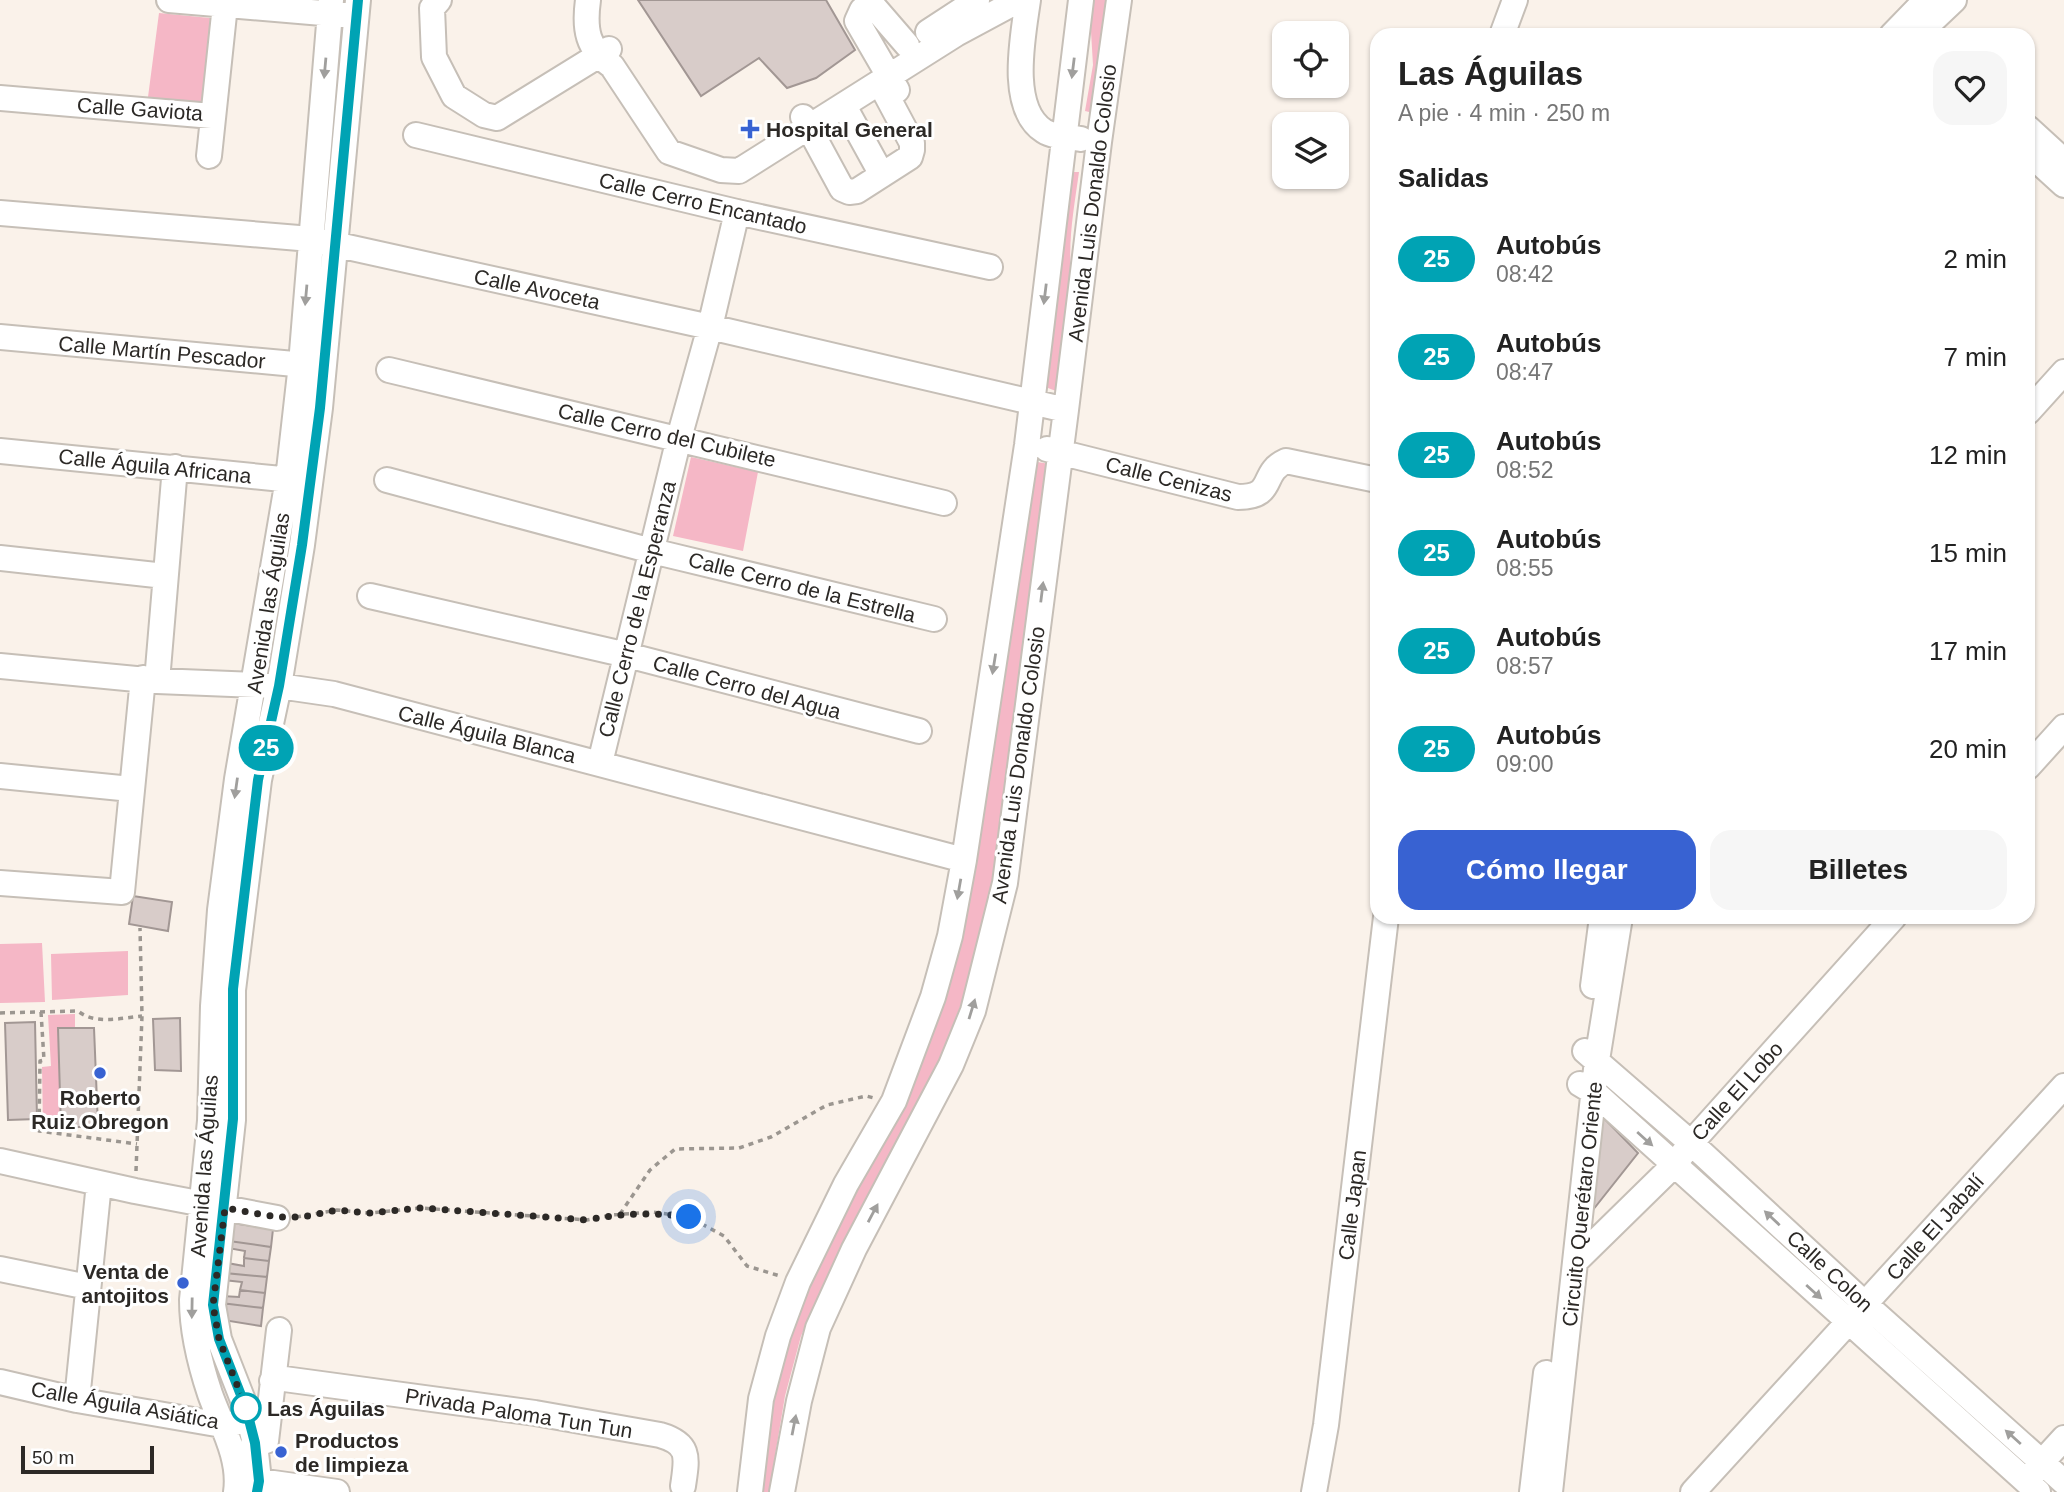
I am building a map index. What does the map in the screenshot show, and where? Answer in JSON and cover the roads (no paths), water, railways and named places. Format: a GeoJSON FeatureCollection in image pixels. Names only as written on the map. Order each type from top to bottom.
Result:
{"type":"FeatureCollection","features":[{"type":"Feature","properties":{"kind":"street"},"geometry":{"type":"LineString","coordinates":[[169,0],[225,5],[357,8]]}},
{"type":"Feature","properties":{"kind":"street"},"geometry":{"type":"LineString","coordinates":[[439,0],[432,8],[434,57],[454,96],[484,115],[497,118],[606,57]]}},
{"type":"Feature","properties":{"kind":"street"},"geometry":{"type":"LineString","coordinates":[[588,0],[587,32],[669,152],[721,170],[730,160],[844,106],[884,75],[907,45],[952,10],[977,0]]}},
{"type":"Feature","properties":{"kind":"street"},"geometry":{"type":"LineString","coordinates":[[605,0],[602,33],[606,57]]}},
{"type":"Feature","properties":{"kind":"street"},"geometry":{"type":"LineString","coordinates":[[807,122],[884,75],[1019,0]]}},
{"type":"Feature","properties":{"kind":"street"},"geometry":{"type":"LineString","coordinates":[[1028,0],[1022,43],[1021,92],[1033,121],[1045,133],[1099,142]]}},
{"type":"Feature","properties":{"kind":"street","name":"Avenida Luis Donaldo Colosio"},"geometry":{"type":"LineString","coordinates":[[750,1492],[761,1399],[778,1336],[798,1282],[846,1184],[894,1101],[933,997],[950,936],[1027,444],[1081,0]]}},
{"type":"Feature","properties":{"kind":"street","name":"Avenida Luis Donaldo Colosio"},"geometry":{"type":"LineString","coordinates":[[782,1492],[799,1401],[818,1328],[854,1249],[951,1065],[972,1011],[1005,883],[1119,0]]}},
{"type":"Feature","properties":{"kind":"street"},"geometry":{"type":"LineString","coordinates":[[1506,28],[1516,0]]}},
{"type":"Feature","properties":{"kind":"street","name":"Calle Gaviota"},"geometry":{"type":"LineString","coordinates":[[0,98],[212,116],[225,5]]}},
{"type":"Feature","properties":{"kind":"street","name":"Avenida las Águilas"},"geometry":{"type":"LineString","coordinates":[[258,1486],[240,1434],[210,1392],[192,1323],[192,1300],[213,1206],[210,1121],[233,989],[267,686],[299,480],[312,366],[323,241],[331,7]]}},
{"type":"Feature","properties":{"kind":"street","name":"Avenida las Águilas"},"geometry":{"type":"LineString","coordinates":[[323,241],[357,8]]}},
{"type":"Feature","properties":{"kind":"street"},"geometry":{"type":"LineString","coordinates":[[807,122],[842,189],[849,192],[857,191],[910,157],[912,143],[884,75],[857,21],[862,10],[875,8],[907,45]]}},
{"type":"Feature","properties":{"kind":"street"},"geometry":{"type":"LineString","coordinates":[[884,75],[929,143]]}},
{"type":"Feature","properties":{"kind":"street"},"geometry":{"type":"LineString","coordinates":[[844,106],[882,175]]}},
{"type":"Feature","properties":{"kind":"street"},"geometry":{"type":"LineString","coordinates":[[209,156],[212,116]]}},
{"type":"Feature","properties":{"kind":"street"},"geometry":{"type":"LineString","coordinates":[[2035,134],[2064,161]]}},
{"type":"Feature","properties":{"kind":"street","name":"Calle Cerro Encantado"},"geometry":{"type":"LineString","coordinates":[[416,135],[737,212],[990,267]]}},
{"type":"Feature","properties":{"kind":"street"},"geometry":{"type":"LineString","coordinates":[[2035,158],[2064,185]]}},
{"type":"Feature","properties":{"kind":"street","name":"Calle Cerro de la Esperanza"},"geometry":{"type":"LineString","coordinates":[[600,763],[737,212]]}},
{"type":"Feature","properties":{"kind":"street","name":"Calle Avoceta"},"geometry":{"type":"LineString","coordinates":[[0,213],[323,241],[1066,410]]}},
{"type":"Feature","properties":{"kind":"street","name":"Calle Martín Pescador"},"geometry":{"type":"LineString","coordinates":[[0,337],[312,366]]}},
{"type":"Feature","properties":{"kind":"street","name":"Calle Cerro del Cubilete"},"geometry":{"type":"LineString","coordinates":[[389,370],[944,503]]}},
{"type":"Feature","properties":{"kind":"street"},"geometry":{"type":"LineString","coordinates":[[2035,404],[2064,372]]}},
{"type":"Feature","properties":{"kind":"street","name":"Calle Cenizas"},"geometry":{"type":"LineString","coordinates":[[1027,444],[1238,497],[1252,497],[1261,493],[1275,466],[1286,461],[1370,479]]}},
{"type":"Feature","properties":{"kind":"street","name":"Calle Águila Africana"},"geometry":{"type":"LineString","coordinates":[[0,451],[299,480]]}},
{"type":"Feature","properties":{"kind":"street"},"geometry":{"type":"LineString","coordinates":[[0,883],[122,892],[131,789],[165,576],[175,467]]}},
{"type":"Feature","properties":{"kind":"street","name":"Calle Cerro de la Estrella"},"geometry":{"type":"LineString","coordinates":[[387,480],[652,551],[934,619]]}},
{"type":"Feature","properties":{"kind":"street"},"geometry":{"type":"LineString","coordinates":[[0,558],[165,576]]}},
{"type":"Feature","properties":{"kind":"street","name":"Calle Cerro del Agua"},"geometry":{"type":"LineString","coordinates":[[370,596],[627,655],[919,731]]}},
{"type":"Feature","properties":{"kind":"street","name":"Calle Águila Blanca"},"geometry":{"type":"LineString","coordinates":[[0,666],[150,680],[267,686],[334,694],[964,860]]}},
{"type":"Feature","properties":{"kind":"street"},"geometry":{"type":"LineString","coordinates":[[2035,759],[2064,727]]}},
{"type":"Feature","properties":{"kind":"street"},"geometry":{"type":"LineString","coordinates":[[0,776],[131,789]]}},
{"type":"Feature","properties":{"kind":"street","name":"Calle Japan"},"geometry":{"type":"LineString","coordinates":[[1314,1492],[1326,1425],[1385,924]]}},
{"type":"Feature","properties":{"kind":"street","name":"Circuito Querétaro Oriente"},"geometry":{"type":"LineString","coordinates":[[1550,1492],[1576,1261],[1601,924]]}},
{"type":"Feature","properties":{"kind":"street","name":"Circuito Querétaro Oriente"},"geometry":{"type":"LineString","coordinates":[[1591,1056],[1619,924]]}},
{"type":"Feature","properties":{"kind":"street","name":"Calle El Lobo"},"geometry":{"type":"LineString","coordinates":[[1576,1261],[1674,1165],[1888,924]]}},
{"type":"Feature","properties":{"kind":"street","name":"Calle Colon"},"geometry":{"type":"LineString","coordinates":[[1591,1056],[1691,1143],[1865,1304],[2064,1482]]}},
{"type":"Feature","properties":{"kind":"street","name":"Calle El Jabalí"},"geometry":{"type":"LineString","coordinates":[[1693,1492],[2064,1086]]}},
{"type":"Feature","properties":{"kind":"street","name":"Circuito Querétaro Oriente"},"geometry":{"type":"LineString","coordinates":[[1532,1492],[1588,1089]]}},
{"type":"Feature","properties":{"kind":"street","name":"Calle Colon"},"geometry":{"type":"LineString","coordinates":[[1588,1089],[1847,1321],[2025,1488]]}},
{"type":"Feature","properties":{"kind":"street"},"geometry":{"type":"LineString","coordinates":[[0,1161],[135,1191],[277,1217]]}},
{"type":"Feature","properties":{"kind":"street"},"geometry":{"type":"LineString","coordinates":[[77,1400],[99,1183]]}},
{"type":"Feature","properties":{"kind":"street"},"geometry":{"type":"LineString","coordinates":[[0,1269],[88,1287]]}},
{"type":"Feature","properties":{"kind":"street"},"geometry":{"type":"LineString","coordinates":[[240,1434],[266,1441],[279,1329]]}},
{"type":"Feature","properties":{"kind":"street","name":"Privada Paloma Tun Tun"},"geometry":{"type":"LineString","coordinates":[[272,1381],[277,1378],[535,1413],[660,1435],[675,1440],[683,1447],[687,1461],[683,1486]]}},
{"type":"Feature","properties":{"kind":"street","name":"Calle Águila Asiática"},"geometry":{"type":"LineString","coordinates":[[0,1382],[240,1434]]}},
{"type":"Feature","properties":{"kind":"street","name":"Avenida las Águilas"},"geometry":{"type":"LineString","coordinates":[[236,1492],[240,1434]]}},
{"type":"Feature","properties":{"kind":"street"},"geometry":{"type":"LineString","coordinates":[[2025,1488],[2042,1462],[2064,1438]]}},
{"type":"Feature","properties":{"kind":"street"},"geometry":{"type":"LineString","coordinates":[[258,1486],[337,1492]]}},
{"type":"Feature","properties":{"kind":"place","name":"Hospital General"},"geometry":{"type":"Point","coordinates":[750,129]}},
{"type":"Feature","properties":{"kind":"place","name":"Roberto Ruiz Obregon"},"geometry":{"type":"Point","coordinates":[100,1073]}},
{"type":"Feature","properties":{"kind":"place","name":"Venta de antojitos"},"geometry":{"type":"Point","coordinates":[183,1283]}},
{"type":"Feature","properties":{"kind":"place","name":"Las Águilas"},"geometry":{"type":"Point","coordinates":[246,1408]}},
{"type":"Feature","properties":{"kind":"place","name":"Productos de limpieza"},"geometry":{"type":"Point","coordinates":[281,1452]}}]}
